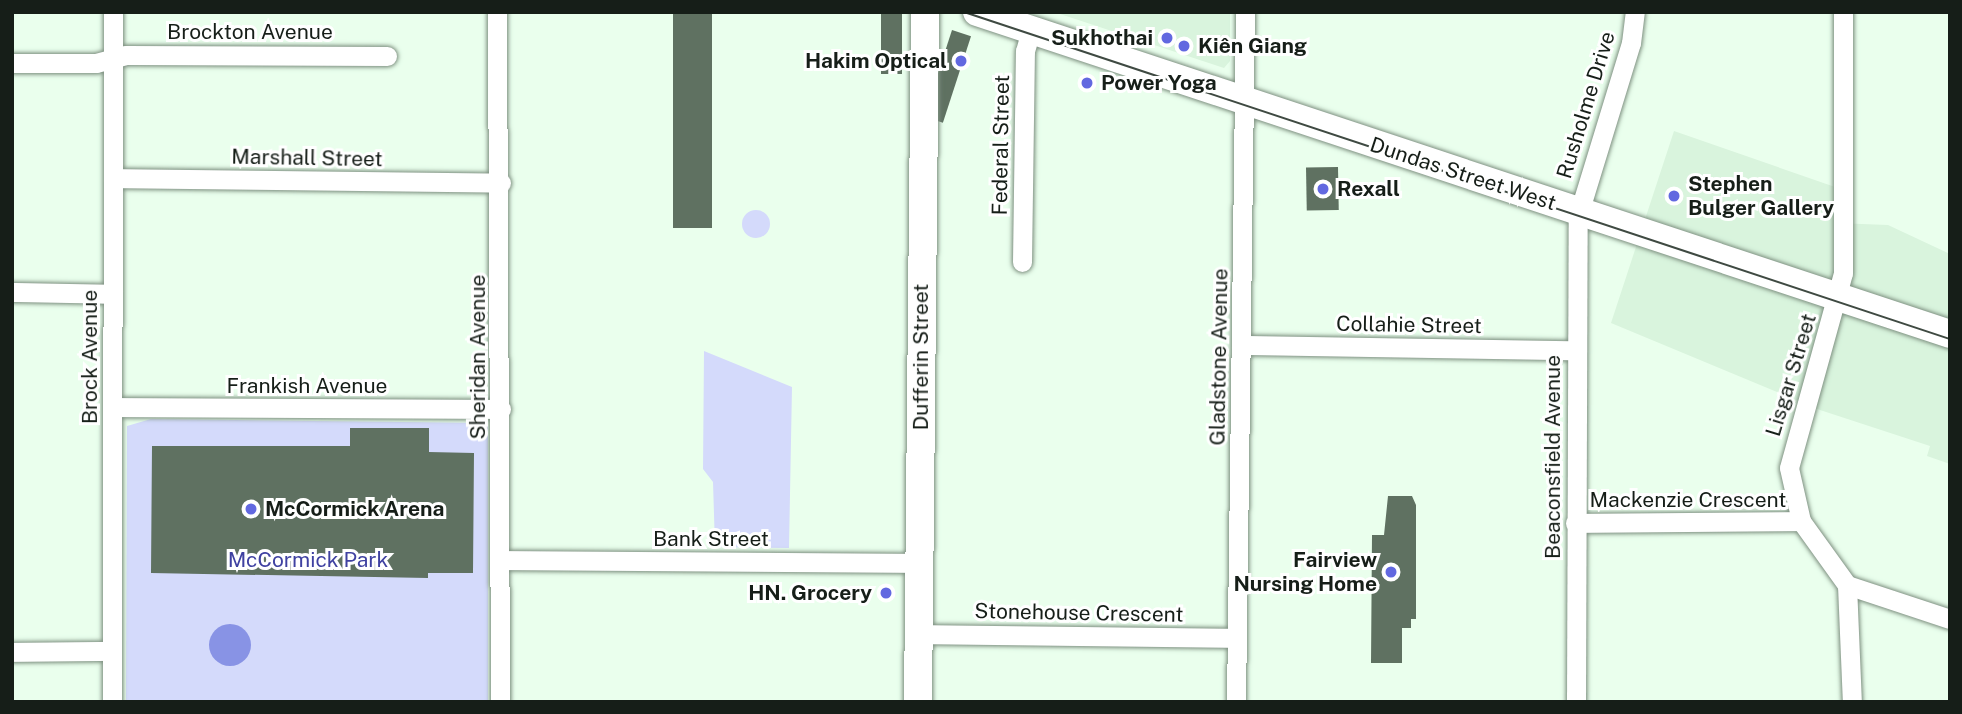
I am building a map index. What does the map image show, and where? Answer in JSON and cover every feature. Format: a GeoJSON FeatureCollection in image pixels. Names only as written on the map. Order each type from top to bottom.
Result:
{"type":"FeatureCollection","features":[{"type":"Feature","properties":{"kind":"main road","name":"Dufferin Street"},"geometry":{"type":"LineString","coordinates":[[918,702],[925,12]]}},
{"type":"Feature","properties":{"kind":"main road","name":"Dundas Street West"},"geometry":{"type":"LineString","coordinates":[[976,12],[1950,334]]}},
{"type":"Feature","properties":{"kind":"street","name":"Brock Avenue"},"geometry":{"type":"LineString","coordinates":[[112,702],[113,12]]}},
{"type":"Feature","properties":{"kind":"street","name":"Sheridan Avenue"},"geometry":{"type":"LineString","coordinates":[[497,12],[501,183],[500,702]]}},
{"type":"Feature","properties":{"kind":"street","name":"Gladstone Avenue"},"geometry":{"type":"LineString","coordinates":[[1236,702],[1245,12]]}},
{"type":"Feature","properties":{"kind":"street","name":"Rusholme Drive"},"geometry":{"type":"LineString","coordinates":[[1579,212],[1631,43],[1635,12]]}},
{"type":"Feature","properties":{"kind":"street","name":"Lisgar Street"},"geometry":{"type":"LineString","coordinates":[[1843,12],[1844,220],[1838,297],[1790,451],[1791,491],[1801,521],[1847,585]]}},
{"type":"Feature","properties":{"kind":"street","name":"Federal Street"},"geometry":{"type":"LineString","coordinates":[[1022,262],[1025,51],[1031,30]]}},
{"type":"Feature","properties":{"kind":"street","name":"Brockton Avenue"},"geometry":{"type":"LineString","coordinates":[[12,63],[96,64],[113,58],[387,56]]}},
{"type":"Feature","properties":{"kind":"street","name":"Marshall Street"},"geometry":{"type":"LineString","coordinates":[[113,178],[501,183]]}},
{"type":"Feature","properties":{"kind":"street","name":"Beaconsfield Avenue"},"geometry":{"type":"LineString","coordinates":[[1576,702],[1576,349],[1579,212]]}},
{"type":"Feature","properties":{"kind":"street"},"geometry":{"type":"LineString","coordinates":[[12,292],[113,294]]}},
{"type":"Feature","properties":{"kind":"street","name":"Collahie Street"},"geometry":{"type":"LineString","coordinates":[[1241,345],[1576,349]]}},
{"type":"Feature","properties":{"kind":"street","name":"Frankish Avenue"},"geometry":{"type":"LineString","coordinates":[[113,407],[501,409]]}},
{"type":"Feature","properties":{"kind":"street","name":"Mackenzie Crescent"},"geometry":{"type":"LineString","coordinates":[[1575,523],[1801,521]]}},
{"type":"Feature","properties":{"kind":"street","name":"Bank Street"},"geometry":{"type":"LineString","coordinates":[[502,560],[920,563]]}},
{"type":"Feature","properties":{"kind":"street"},"geometry":{"type":"LineString","coordinates":[[1852,702],[1847,585],[1950,619]]}},
{"type":"Feature","properties":{"kind":"street","name":"Stonehouse Crescent"},"geometry":{"type":"LineString","coordinates":[[920,634],[1237,638]]}},
{"type":"Feature","properties":{"kind":"street"},"geometry":{"type":"LineString","coordinates":[[12,652],[112,651]]}},
{"type":"Feature","properties":{"kind":"shaded area"},"geometry":{"type":"Polygon","coordinates":[[[1054,12],[1230,12],[1230,61],[1224,68],[1054,12]]]}},
{"type":"Feature","properties":{"kind":"shaded area"},"geometry":{"type":"Polygon","coordinates":[[[1674,131],[1835,187],[1836,223],[1888,225],[1950,254],[1950,464],[1927,456],[1930,446],[1820,410],[1611,323],[1674,131]]]}},
{"type":"Feature","properties":{"kind":"green space"},"geometry":{"type":"Polygon","coordinates":[[[756,210],[766,214],[770,224],[766,234],[756,238],[746,234],[742,224],[746,214],[756,210]]]}},
{"type":"Feature","properties":{"kind":"green space"},"geometry":{"type":"Polygon","coordinates":[[[704,351],[792,387],[789,548],[715,547],[713,482],[703,469],[704,351]]]}},
{"type":"Feature","properties":{"kind":"green space","name":"McCormick Park"},"geometry":{"type":"Polygon","coordinates":[[[151,419],[488,423],[488,702],[126,702],[127,426],[151,419]]]}},
{"type":"Feature","properties":{"kind":"water"},"geometry":{"type":"Polygon","coordinates":[[[230,624],[245,630],[251,645],[245,660],[230,666],[215,660],[209,645],[215,630],[230,624]]]}},
{"type":"Feature","properties":{"kind":"building"},"geometry":{"type":"Polygon","coordinates":[[[673,12],[712,12],[712,228],[673,228],[673,12]]]}},
{"type":"Feature","properties":{"kind":"building"},"geometry":{"type":"Polygon","coordinates":[[[881,12],[902,12],[902,74],[881,74],[881,12]]]}},
{"type":"Feature","properties":{"kind":"building"},"geometry":{"type":"Polygon","coordinates":[[[952,30],[971,36],[943,123],[924,117],[952,30]]]}},
{"type":"Feature","properties":{"kind":"building","name":"Rexall"},"geometry":{"type":"Polygon","coordinates":[[[1338,167],[1339,210],[1307,211],[1306,168],[1338,167]]]}},
{"type":"Feature","properties":{"kind":"building"},"geometry":{"type":"Polygon","coordinates":[[[350,428],[429,428],[429,452],[474,453],[473,573],[428,573],[428,578],[151,573],[152,446],[350,446],[350,428]]]}},
{"type":"Feature","properties":{"kind":"building","name":"Fairview Nursing Home"},"geometry":{"type":"Polygon","coordinates":[[[1388,496],[1412,496],[1416,505],[1416,619],[1411,619],[1411,628],[1402,628],[1402,663],[1371,663],[1372,535],[1384,535],[1388,496]]]}},
{"type":"Feature","properties":{"kind":"tram line"},"geometry":{"type":"LineString","coordinates":[[964,12],[1950,339]]}},
{"type":"Feature","properties":{"kind":"place","name":"Sukhothai"},"geometry":{"type":"Point","coordinates":[1167,38]}},
{"type":"Feature","properties":{"kind":"place","name":"Kiên Giang"},"geometry":{"type":"Point","coordinates":[1184,46]}},
{"type":"Feature","properties":{"kind":"place","name":"Hakim Optical"},"geometry":{"type":"Point","coordinates":[961,61]}},
{"type":"Feature","properties":{"kind":"place","name":"Power Yoga"},"geometry":{"type":"Point","coordinates":[1087,83]}},
{"type":"Feature","properties":{"kind":"place","name":"Rexall"},"geometry":{"type":"Point","coordinates":[1323,189]}},
{"type":"Feature","properties":{"kind":"place","name":"Stephen Bulger Gallery"},"geometry":{"type":"Point","coordinates":[1674,196]}},
{"type":"Feature","properties":{"kind":"place","name":"McCormick Arena"},"geometry":{"type":"Point","coordinates":[251,509]}},
{"type":"Feature","properties":{"kind":"place","name":"Fairview Nursing Home"},"geometry":{"type":"Point","coordinates":[1391,572]}},
{"type":"Feature","properties":{"kind":"place","name":"HN. Grocery"},"geometry":{"type":"Point","coordinates":[886,593]}}]}
